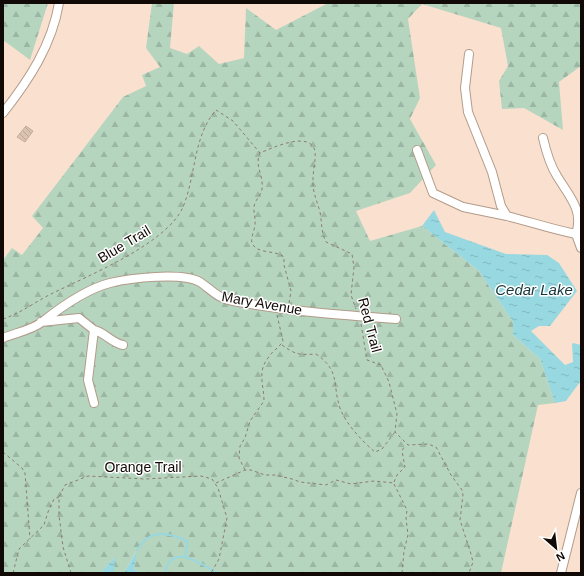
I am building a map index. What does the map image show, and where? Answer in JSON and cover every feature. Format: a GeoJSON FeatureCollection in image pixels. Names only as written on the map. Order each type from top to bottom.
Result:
{"type":"FeatureCollection","features":[{"type":"Feature","properties":{"kind":"street"},"geometry":{"type":"LineString","coordinates":[[3,113],[38,62],[51,35],[59,3]]}},
{"type":"Feature","properties":{"kind":"street"},"geometry":{"type":"LineString","coordinates":[[469,54],[465,88],[468,112],[493,175],[501,206],[507,216]]}},
{"type":"Feature","properties":{"kind":"street"},"geometry":{"type":"LineString","coordinates":[[543,138],[556,176],[578,212],[579,225],[576,237],[581,248]]}},
{"type":"Feature","properties":{"kind":"street"},"geometry":{"type":"LineString","coordinates":[[417,150],[434,194],[463,207],[530,222],[576,237]]}},
{"type":"Feature","properties":{"kind":"street","name":"Mary Avenue"},"geometry":{"type":"LineString","coordinates":[[3,338],[41,322],[47,316],[88,292],[109,283],[136,278],[190,279],[199,282],[220,298],[282,309],[358,317],[396,319]]}},
{"type":"Feature","properties":{"kind":"street"},"geometry":{"type":"LineString","coordinates":[[41,322],[79,318],[109,340],[123,345]]}},
{"type":"Feature","properties":{"kind":"street"},"geometry":{"type":"LineString","coordinates":[[94,330],[88,380],[94,403]]}},
{"type":"Feature","properties":{"kind":"street"},"geometry":{"type":"LineString","coordinates":[[561,573],[581,493]]}},
{"type":"Feature","properties":{"kind":"path","name":"Blue Trail"},"geometry":{"type":"LineString","coordinates":[[3,319],[15,315],[38,301],[103,269],[145,246],[164,232],[183,207],[202,133],[216,110],[233,121],[260,153]]}},
{"type":"Feature","properties":{"kind":"path","name":"Red Trail"},"geometry":{"type":"LineString","coordinates":[[260,153],[280,145],[300,141],[311,143],[315,150],[313,189],[319,210],[323,235],[326,242],[352,254],[354,267],[351,295],[362,325],[367,360],[381,365],[389,382],[397,414],[395,432]]}},
{"type":"Feature","properties":{"kind":"path"},"geometry":{"type":"LineString","coordinates":[[245,470],[240,463],[239,452],[250,421],[264,401],[261,384],[261,371],[268,357],[282,344],[283,334],[276,317],[282,309],[289,304],[291,298],[284,257],[280,254],[258,249],[254,247],[252,242],[256,223],[254,209],[255,202],[262,191],[257,162],[260,153]]}},
{"type":"Feature","properties":{"kind":"path"},"geometry":{"type":"LineString","coordinates":[[282,344],[296,354],[303,356],[316,354],[322,358],[334,374],[340,410],[356,433],[375,452],[382,449],[395,432],[403,438],[406,444],[410,446],[428,444],[436,447],[451,475],[462,490],[463,495],[460,520],[471,554],[472,562],[469,573]]}},
{"type":"Feature","properties":{"kind":"path"},"geometry":{"type":"LineString","coordinates":[[402,573],[404,551],[408,535],[407,510],[394,483],[396,475],[404,467],[402,451],[406,444]]}},
{"type":"Feature","properties":{"kind":"path"},"geometry":{"type":"LineString","coordinates":[[3,452],[22,468],[25,473],[30,539]]}},
{"type":"Feature","properties":{"kind":"path"},"geometry":{"type":"LineString","coordinates":[[211,573],[219,559],[226,518],[216,483],[245,470],[257,471],[264,475],[276,474],[300,482],[326,485],[336,480],[351,484],[374,481],[394,483]]}},
{"type":"Feature","properties":{"kind":"path","name":"Orange Trail"},"geometry":{"type":"LineString","coordinates":[[60,497],[65,486],[88,476],[123,479],[201,476],[212,479],[216,483]]}},
{"type":"Feature","properties":{"kind":"path"},"geometry":{"type":"LineString","coordinates":[[13,573],[19,549],[44,525],[54,499],[60,497],[61,535],[71,573]]}},
{"type":"Feature","properties":{"kind":"green space"},"geometry":{"type":"Polygon","coordinates":[[[3,3],[48,3],[30,60],[3,40],[3,3]]]}},
{"type":"Feature","properties":{"kind":"green space"},"geometry":{"type":"Polygon","coordinates":[[[152,3],[174,3],[170,48],[187,54],[199,46],[219,64],[244,58],[246,8],[276,30],[328,3],[581,3],[581,66],[559,82],[563,130],[524,108],[502,109],[499,81],[508,66],[501,28],[422,4],[408,19],[420,98],[410,119],[436,165],[410,193],[356,211],[370,241],[422,226],[479,271],[513,322],[513,335],[540,359],[555,403],[538,405],[501,573],[140,573],[134,569],[136,551],[124,573],[114,573],[114,558],[100,573],[3,573],[3,260],[12,248],[22,255],[43,228],[32,216],[123,97],[146,86],[142,75],[160,67],[146,48],[152,3]]]}},
{"type":"Feature","properties":{"kind":"water","name":"Cedar Lake"},"geometry":{"type":"Polygon","coordinates":[[[434,210],[445,232],[506,254],[547,255],[559,263],[577,291],[550,326],[539,326],[531,331],[565,365],[573,362],[572,344],[581,345],[580,382],[566,401],[555,403],[540,359],[513,335],[513,322],[479,271],[422,226],[434,210]]]}},
{"type":"Feature","properties":{"kind":"water"},"geometry":{"type":"Polygon","coordinates":[[[137,550],[134,569],[140,573],[124,573],[137,550]]]}},
{"type":"Feature","properties":{"kind":"water"},"geometry":{"type":"Polygon","coordinates":[[[115,557],[114,573],[100,573],[115,557]]]}},
{"type":"Feature","properties":{"kind":"building"},"geometry":{"type":"Polygon","coordinates":[[[26,126],[33,131],[25,142],[17,137],[26,126]]]}},
{"type":"Feature","properties":{"kind":"waterway"},"geometry":{"type":"LineString","coordinates":[[137,550],[145,540],[157,534],[163,534],[188,542],[185,557]]}},
{"type":"Feature","properties":{"kind":"waterway"},"geometry":{"type":"LineString","coordinates":[[165,573],[168,564],[173,559],[180,557],[195,560],[217,573]]}}]}
